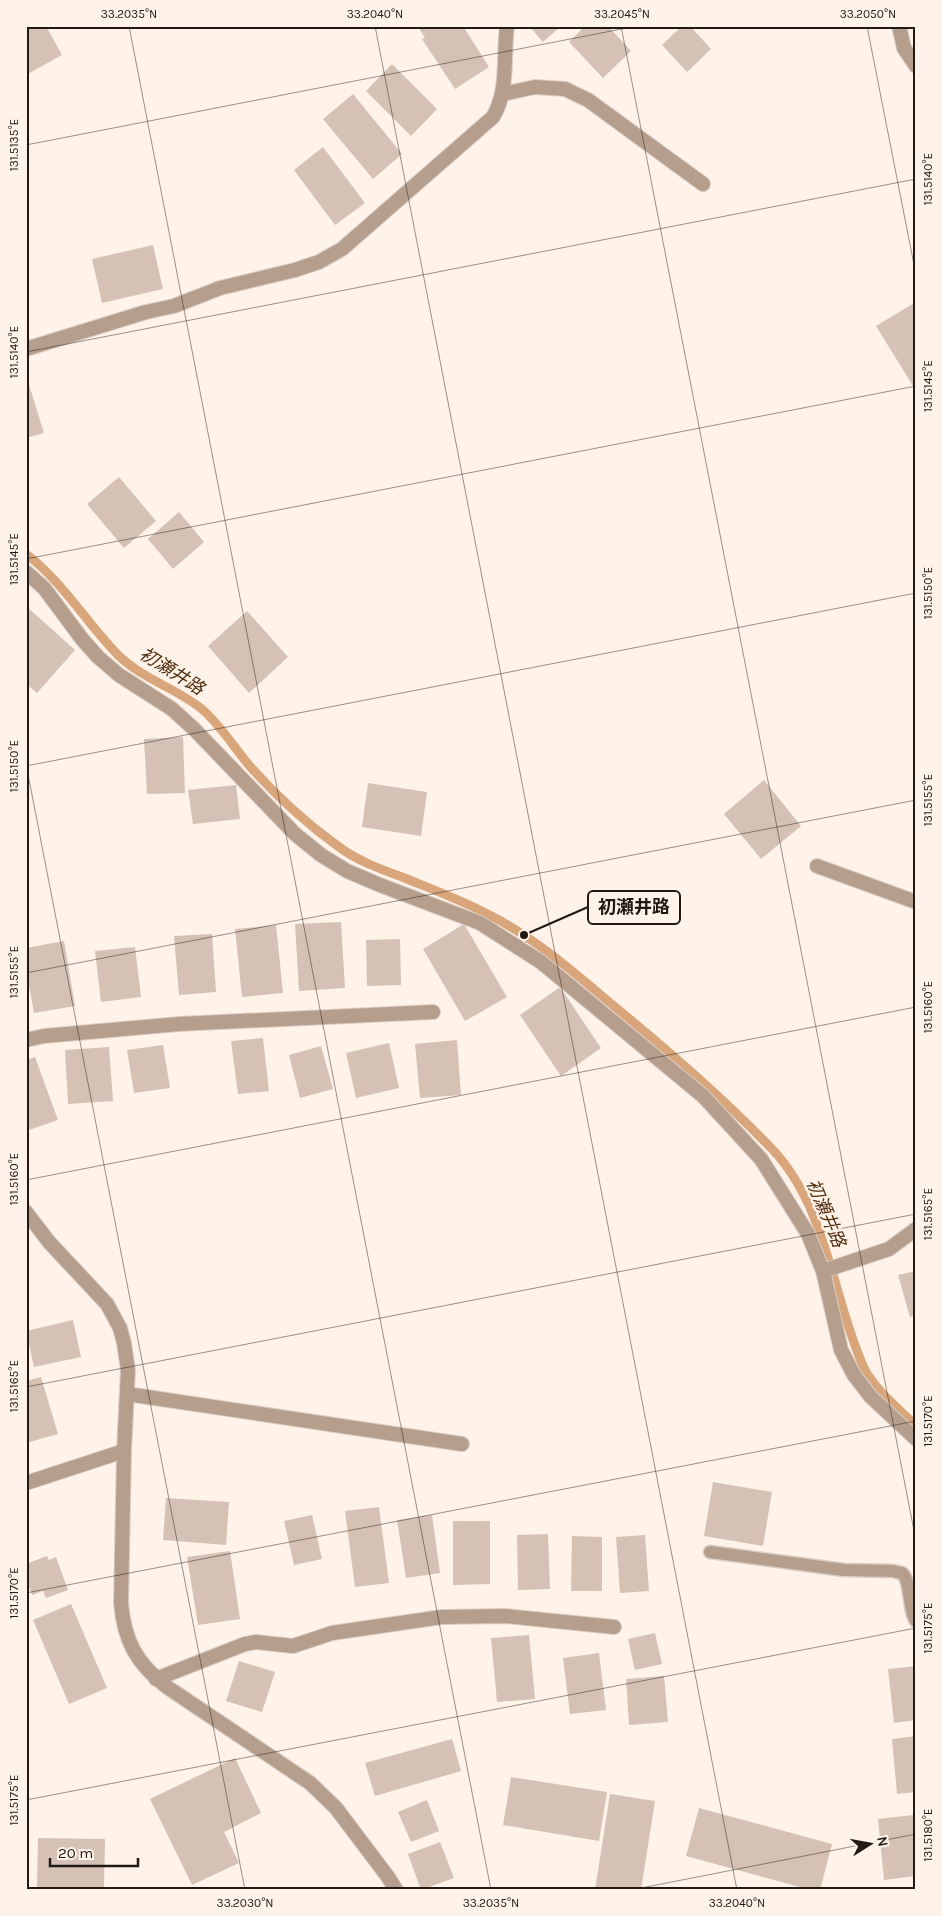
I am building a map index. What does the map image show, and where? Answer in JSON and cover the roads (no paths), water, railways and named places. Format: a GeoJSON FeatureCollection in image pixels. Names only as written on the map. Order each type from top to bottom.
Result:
{"type":"FeatureCollection","features":[{"type":"Feature","properties":{"kind":"street"},"geometry":{"type":"LineString","coordinates":[[26,349],[137,314],[174,306],[220,288],[296,270],[319,262],[342,250],[493,117],[499,107],[503,94],[507,26]]}},
{"type":"Feature","properties":{"kind":"street"},"geometry":{"type":"LineString","coordinates":[[899,26],[904,48],[916,66]]}},
{"type":"Feature","properties":{"kind":"street"},"geometry":{"type":"LineString","coordinates":[[503,94],[535,87],[565,89],[588,100],[703,184]]}},
{"type":"Feature","properties":{"kind":"street"},"geometry":{"type":"LineString","coordinates":[[26,572],[44,588],[82,639],[98,657],[119,675],[180,716],[295,834],[320,855],[347,871],[480,923],[541,962],[703,1096],[761,1159],[808,1234],[823,1271],[841,1350],[848,1364],[871,1398],[916,1439]]}},
{"type":"Feature","properties":{"kind":"street"},"geometry":{"type":"LineString","coordinates":[[817,866],[916,902]]}},
{"type":"Feature","properties":{"kind":"street"},"geometry":{"type":"LineString","coordinates":[[26,1040],[44,1036],[179,1024],[433,1012]]}},
{"type":"Feature","properties":{"kind":"street"},"geometry":{"type":"LineString","coordinates":[[26,1212],[49,1242],[107,1304],[122,1335],[126,1350],[128,1370],[121,1584],[123,1620],[128,1640],[138,1658],[156,1679],[297,1773],[317,1789],[336,1808],[388,1876],[396,1890]]}},
{"type":"Feature","properties":{"kind":"street"},"geometry":{"type":"LineString","coordinates":[[823,1271],[889,1249],[916,1229]]}},
{"type":"Feature","properties":{"kind":"street"},"geometry":{"type":"LineString","coordinates":[[127,1394],[462,1444]]}},
{"type":"Feature","properties":{"kind":"street"},"geometry":{"type":"LineString","coordinates":[[26,1483],[124,1451]]}},
{"type":"Feature","properties":{"kind":"street"},"geometry":{"type":"LineString","coordinates":[[156,1679],[244,1644],[256,1642],[293,1646],[332,1632],[442,1617],[504,1616],[614,1627]]}},
{"type":"Feature","properties":{"kind":"lane"},"geometry":{"type":"LineString","coordinates":[[710,1552],[844,1570],[894,1571],[902,1573],[906,1578],[912,1616],[916,1621]]}},
{"type":"Feature","properties":{"kind":"waterway","name":"初瀬井路"},"geometry":{"type":"LineString","coordinates":[[26,554],[62,589],[117,654],[138,671],[193,702],[203,710],[258,775],[280,798],[315,828],[361,861],[474,907],[528,938],[573,972],[656,1041],[716,1094],[754,1131],[773,1150],[791,1173],[806,1199],[818,1226],[853,1341],[864,1368],[881,1392],[916,1426]]}},
{"type":"Feature","properties":{"kind":"place","name":"初瀬井路"},"geometry":{"type":"Point","coordinates":[524,935]}}]}
